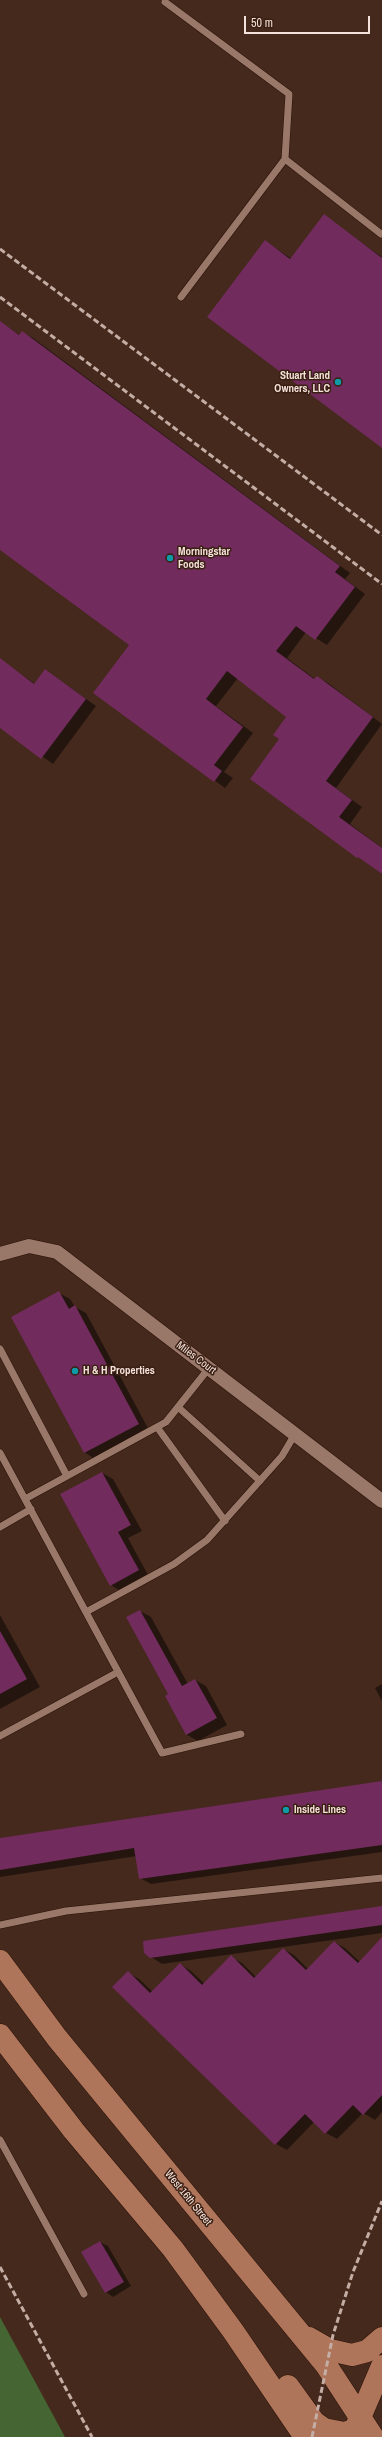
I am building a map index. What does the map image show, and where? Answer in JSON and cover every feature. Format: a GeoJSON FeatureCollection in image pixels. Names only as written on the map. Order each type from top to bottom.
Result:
{"type":"FeatureCollection","features":[{"type":"Feature","properties":{"kind":"main road","name":"West 16th Street"},"geometry":{"type":"LineString","coordinates":[[0,1961],[62,2044],[326,2365],[360,2430]]}},
{"type":"Feature","properties":{"kind":"main road"},"geometry":{"type":"LineString","coordinates":[[0,2035],[74,2131],[173,2249],[233,2331],[305,2437]]}},
{"type":"Feature","properties":{"kind":"main road"},"geometry":{"type":"LineString","coordinates":[[173,2249],[212,2285],[314,2422],[324,2429],[344,2433],[360,2430],[382,2366]]}},
{"type":"Feature","properties":{"kind":"main road"},"geometry":{"type":"LineString","coordinates":[[300,2332],[342,2354],[352,2355],[367,2351],[382,2338]]}},
{"type":"Feature","properties":{"kind":"street","name":"Miles Court"},"geometry":{"type":"LineString","coordinates":[[0,1254],[29,1246],[57,1252],[382,1501]]}},
{"type":"Feature","properties":{"kind":"lane"},"geometry":{"type":"LineString","coordinates":[[165,2],[289,94],[285,159],[181,297]]}},
{"type":"Feature","properties":{"kind":"lane"},"geometry":{"type":"LineString","coordinates":[[285,159],[382,234]]}},
{"type":"Feature","properties":{"kind":"lane"},"geometry":{"type":"LineString","coordinates":[[0,1349],[67,1476]]}},
{"type":"Feature","properties":{"kind":"lane"},"geometry":{"type":"LineString","coordinates":[[25,1499],[166,1422],[208,1368]]}},
{"type":"Feature","properties":{"kind":"lane"},"geometry":{"type":"LineString","coordinates":[[178,1407],[260,1481]]}},
{"type":"Feature","properties":{"kind":"lane"},"geometry":{"type":"LineString","coordinates":[[157,1428],[225,1521]]}},
{"type":"Feature","properties":{"kind":"lane"},"geometry":{"type":"LineString","coordinates":[[86,1612],[174,1564],[207,1540],[282,1456],[295,1434]]}},
{"type":"Feature","properties":{"kind":"lane"},"geometry":{"type":"LineString","coordinates":[[0,1453],[162,1753],[241,1734]]}},
{"type":"Feature","properties":{"kind":"lane"},"geometry":{"type":"LineString","coordinates":[[0,1527],[31,1509]]}},
{"type":"Feature","properties":{"kind":"lane"},"geometry":{"type":"LineString","coordinates":[[0,1736],[118,1672]]}},
{"type":"Feature","properties":{"kind":"lane"},"geometry":{"type":"LineString","coordinates":[[0,1925],[66,1911],[382,1878]]}},
{"type":"Feature","properties":{"kind":"lane"},"geometry":{"type":"LineString","coordinates":[[0,2140],[84,2294]]}},
{"type":"Feature","properties":{"kind":"green space"},"geometry":{"type":"Polygon","coordinates":[[[0,2317],[65,2437],[0,2437],[0,2317]]]}},
{"type":"Feature","properties":{"kind":"building","name":"Stuart Land Owners, LLC"},"geometry":{"type":"Polygon","coordinates":[[[324,214],[382,258],[382,448],[207,317],[265,240],[290,259],[324,214]]]}},
{"type":"Feature","properties":{"kind":"building","name":"Morningstar Foods"},"geometry":{"type":"Polygon","coordinates":[[[0,321],[19,335],[22,331],[340,566],[335,572],[355,587],[315,640],[296,626],[276,651],[314,679],[317,676],[373,717],[326,781],[352,800],[339,817],[382,848],[382,874],[358,857],[357,858],[250,779],[279,739],[273,735],[286,717],[227,671],[206,699],[243,727],[214,765],[222,771],[214,782],[93,693],[129,645],[0,550],[0,321]]]}},
{"type":"Feature","properties":{"kind":"building"},"geometry":{"type":"Polygon","coordinates":[[[0,658],[34,684],[45,669],[86,699],[41,759],[0,728],[0,658]]]}},
{"type":"Feature","properties":{"kind":"building","name":"H & H Properties"},"geometry":{"type":"Polygon","coordinates":[[[59,1291],[69,1309],[75,1305],[139,1424],[84,1453],[11,1317],[59,1291]]]}},
{"type":"Feature","properties":{"kind":"building"},"geometry":{"type":"Polygon","coordinates":[[[102,1472],[131,1525],[118,1532],[139,1570],[110,1586],[60,1494],[102,1472]]]}},
{"type":"Feature","properties":{"kind":"building"},"geometry":{"type":"Polygon","coordinates":[[[140,1610],[182,1686],[195,1679],[217,1718],[186,1735],[165,1696],[168,1694],[126,1617],[140,1610]]]}},
{"type":"Feature","properties":{"kind":"building"},"geometry":{"type":"Polygon","coordinates":[[[0,1631],[27,1679],[0,1694],[0,1631]]]}},
{"type":"Feature","properties":{"kind":"building","name":"Inside Lines"},"geometry":{"type":"Polygon","coordinates":[[[382,1781],[382,1845],[139,1879],[134,1848],[0,1870],[0,1838],[382,1781]]]}},
{"type":"Feature","properties":{"kind":"building"},"geometry":{"type":"Polygon","coordinates":[[[382,1906],[382,1925],[150,1958],[144,1953],[143,1941],[382,1906]]]}},
{"type":"Feature","properties":{"kind":"building"},"geometry":{"type":"Polygon","coordinates":[[[382,1937],[382,2095],[363,2115],[353,2105],[325,2134],[305,2114],[275,2145],[112,1987],[128,1971],[150,1993],[180,1963],[202,1985],[231,1955],[254,1978],[283,1948],[306,1970],[334,1941],[358,1963],[382,1937]]]}},
{"type":"Feature","properties":{"kind":"building"},"geometry":{"type":"Polygon","coordinates":[[[100,2241],[124,2282],[105,2293],[81,2252],[100,2241]]]}},
{"type":"Feature","properties":{"kind":"railway"},"geometry":{"type":"LineString","coordinates":[[0,249],[382,535]]}},
{"type":"Feature","properties":{"kind":"railway"},"geometry":{"type":"LineString","coordinates":[[0,297],[382,584]]}},
{"type":"Feature","properties":{"kind":"railway"},"geometry":{"type":"LineString","coordinates":[[312,2437],[333,2335],[353,2272],[382,2201]]}},
{"type":"Feature","properties":{"kind":"railway"},"geometry":{"type":"LineString","coordinates":[[0,2267],[92,2437]]}},
{"type":"Feature","properties":{"kind":"place","name":"Stuart Land Owners, LLC"},"geometry":{"type":"Point","coordinates":[338,382]}},
{"type":"Feature","properties":{"kind":"place","name":"Morningstar Foods"},"geometry":{"type":"Point","coordinates":[170,558]}},
{"type":"Feature","properties":{"kind":"place","name":"H & H Properties"},"geometry":{"type":"Point","coordinates":[75,1371]}},
{"type":"Feature","properties":{"kind":"place","name":"Inside Lines"},"geometry":{"type":"Point","coordinates":[286,1810]}}]}
